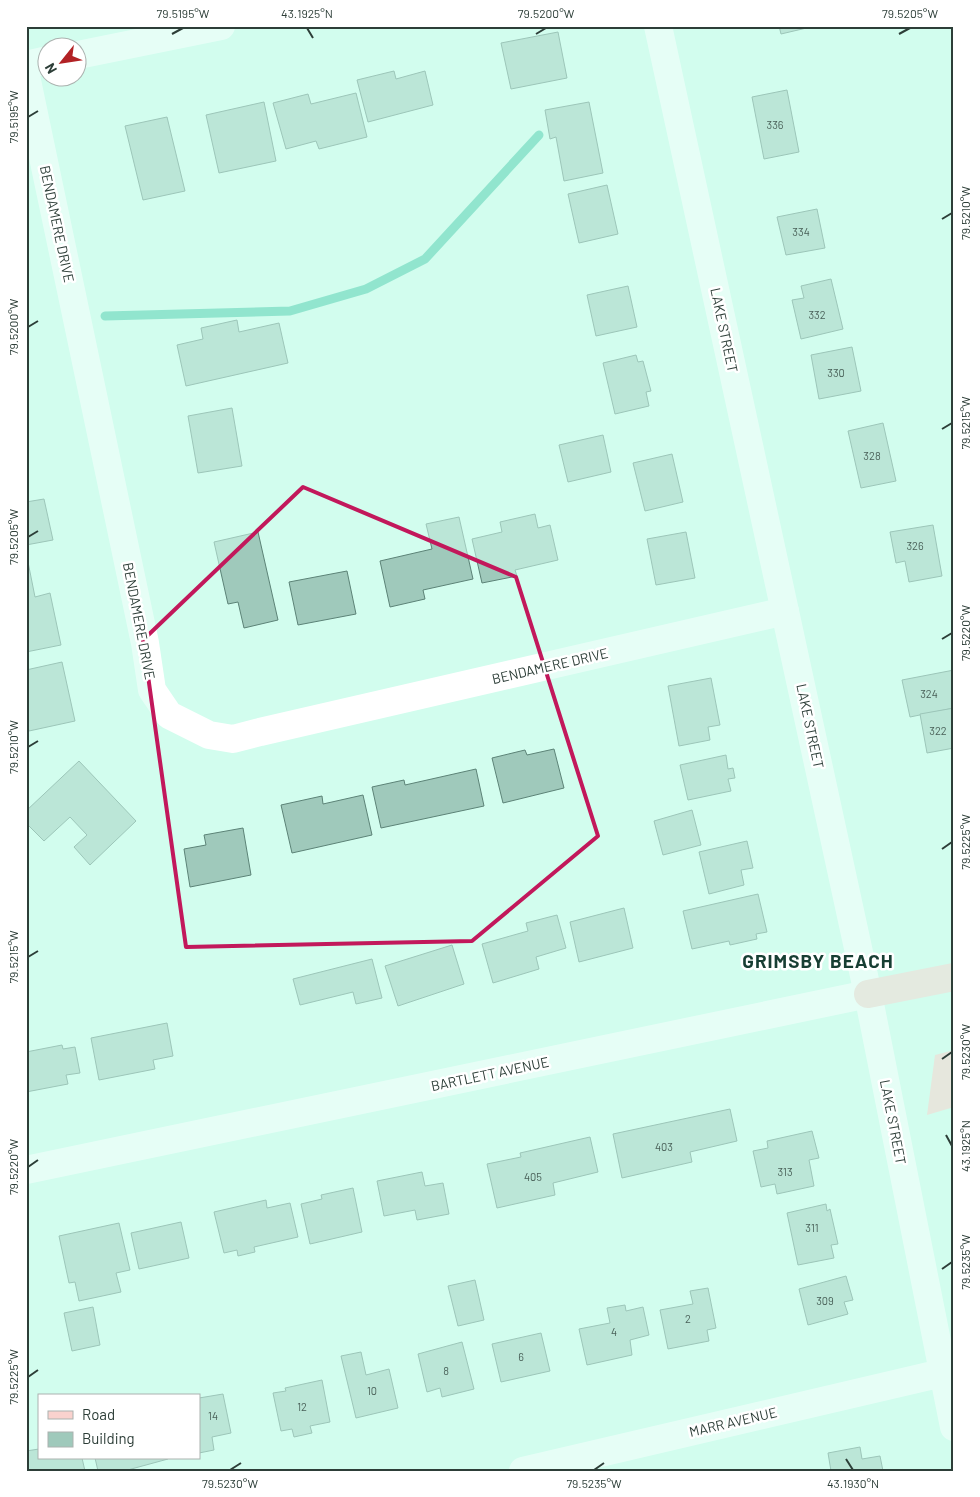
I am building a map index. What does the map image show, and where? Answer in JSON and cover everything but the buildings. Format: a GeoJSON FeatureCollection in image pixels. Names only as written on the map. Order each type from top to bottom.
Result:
{"type":"FeatureCollection","features":[{"type":"Feature","properties":{"kind":"main road","name":"BARTLETT AVENUE"},"geometry":{"type":"LineString","coordinates":[[868,994],[954,978]]}},
{"type":"Feature","properties":{"kind":"street"},"geometry":{"type":"LineString","coordinates":[[88,53],[221,26]]}},
{"type":"Feature","properties":{"kind":"street","name":"LAKE STREET"},"geometry":{"type":"LineString","coordinates":[[658,26],[868,994],[954,1427]]}},
{"type":"Feature","properties":{"kind":"street","name":"BENDAMERE DRIVE"},"geometry":{"type":"LineString","coordinates":[[26,76],[145,643],[152,690],[169,715],[209,735],[233,739],[785,611]]}},
{"type":"Feature","properties":{"kind":"street","name":"BARTLETT AVENUE"},"geometry":{"type":"LineString","coordinates":[[26,1170],[868,994]]}},
{"type":"Feature","properties":{"kind":"street","name":"MARR AVENUE"},"geometry":{"type":"LineString","coordinates":[[523,1471],[942,1373]]}},
{"type":"Feature","properties":{"kind":"highlighted area"},"geometry":{"type":"Polygon","coordinates":[[[303,487],[516,577],[598,836],[472,941],[186,947],[143,640],[303,487]]]}},
{"type":"Feature","properties":{"kind":"shaded area"},"geometry":{"type":"Polygon","coordinates":[[[954,1050],[954,1107],[927,1115],[935,1055],[954,1050]]]}},
{"type":"Feature","properties":{"kind":"waterway"},"geometry":{"type":"LineString","coordinates":[[105,316],[290,311],[366,289],[425,259],[539,135]]}},
{"type":"Feature","properties":{"kind":"district","name":"GRIMSBY BEACH"},"geometry":{"type":"Point","coordinates":[818,961]}}]}
